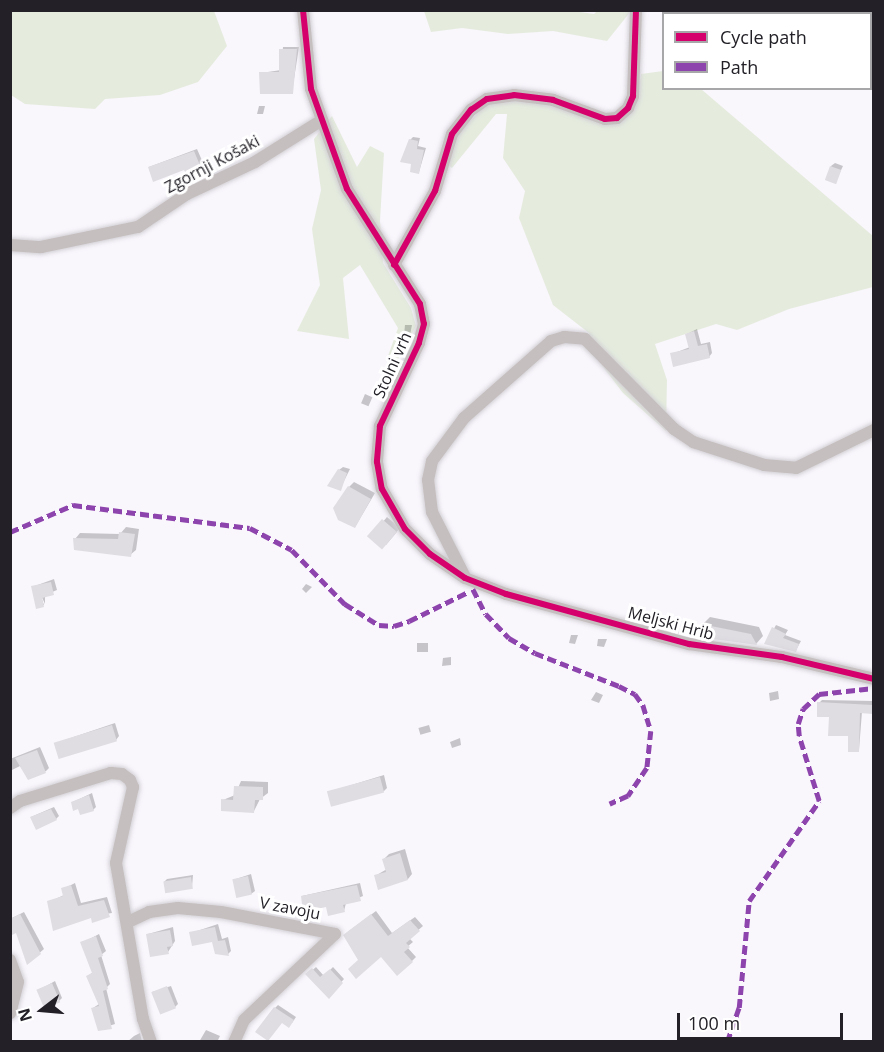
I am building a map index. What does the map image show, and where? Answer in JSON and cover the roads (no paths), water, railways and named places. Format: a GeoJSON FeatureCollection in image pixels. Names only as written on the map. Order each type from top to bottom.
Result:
{"type":"FeatureCollection","features":[{"type":"Feature","properties":{"kind":"street","name":"Stolni vrh"},"geometry":{"type":"LineString","coordinates":[[303,10],[311,89],[347,189],[420,304],[424,324],[419,343],[380,426],[377,462],[382,489],[405,529],[430,554],[465,578]]}},
{"type":"Feature","properties":{"kind":"street"},"geometry":{"type":"LineString","coordinates":[[394,265],[435,191],[452,134],[471,110],[487,99],[514,95],[553,100],[606,119],[617,118],[628,108],[633,96],[636,10]]}},
{"type":"Feature","properties":{"kind":"street","name":"Zgornji Košaki"},"geometry":{"type":"LineString","coordinates":[[10,245],[41,247],[138,228],[187,194],[255,162],[322,120]]}},
{"type":"Feature","properties":{"kind":"street"},"geometry":{"type":"LineString","coordinates":[[465,578],[432,512],[428,480],[432,461],[464,418],[551,341],[564,337],[585,339],[674,429],[693,442],[764,465],[796,468],[873,430]]}},
{"type":"Feature","properties":{"kind":"street","name":"Meljski Hrib"},"geometry":{"type":"LineString","coordinates":[[465,578],[507,594],[689,644],[783,657],[873,679]]}},
{"type":"Feature","properties":{"kind":"street"},"geometry":{"type":"LineString","coordinates":[[10,808],[20,801],[111,773],[122,774],[133,787],[116,863],[118,889],[128,922],[143,1019],[151,1041]]}},
{"type":"Feature","properties":{"kind":"street","name":"V zavoju"},"geometry":{"type":"LineString","coordinates":[[128,922],[149,912],[181,909],[221,912],[335,934],[244,1020],[234,1041]]}},
{"type":"Feature","properties":{"kind":"street"},"geometry":{"type":"LineString","coordinates":[[10,960],[18,982],[10,1013]]}}]}
